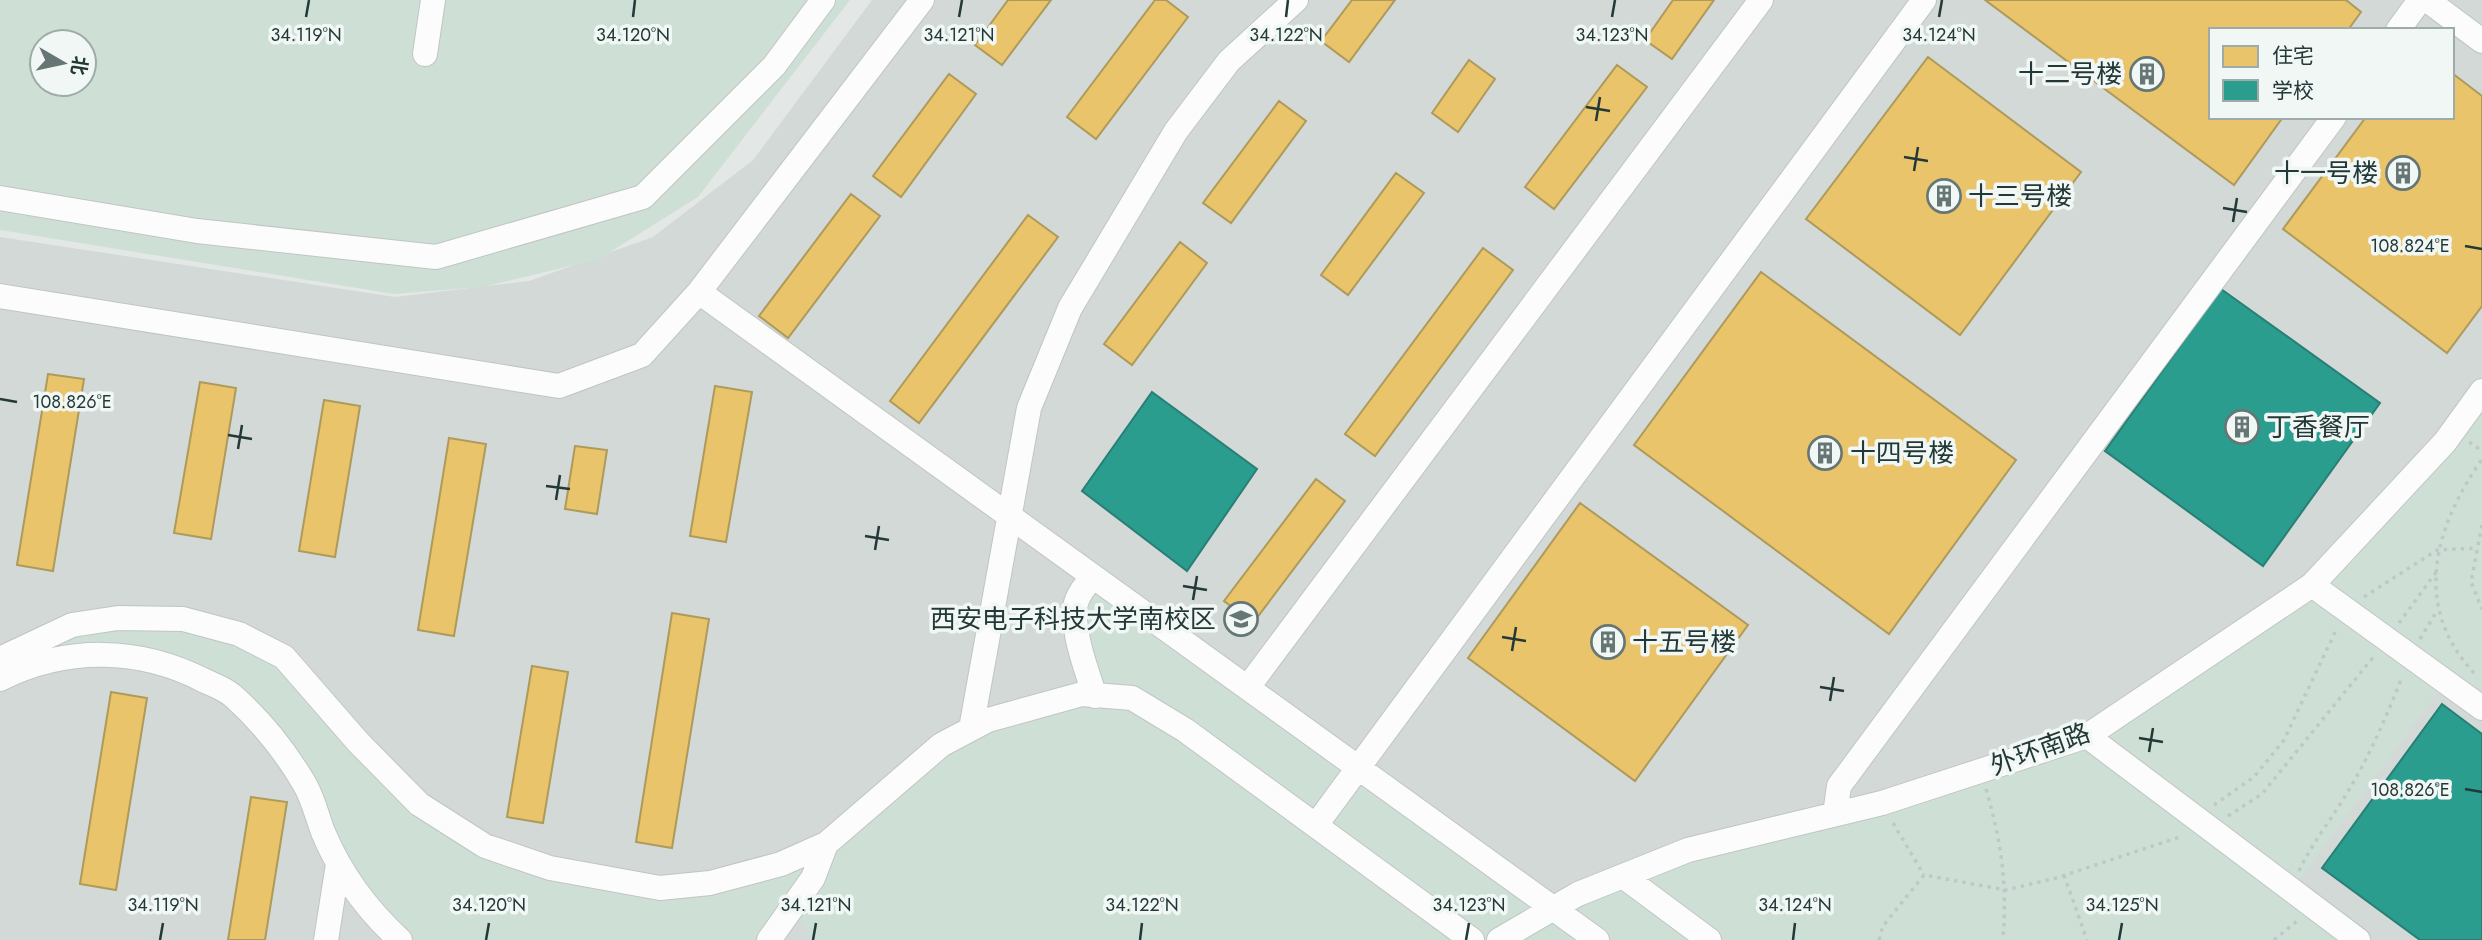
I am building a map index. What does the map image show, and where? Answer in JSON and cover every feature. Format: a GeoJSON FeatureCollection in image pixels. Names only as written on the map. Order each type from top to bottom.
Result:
{"type":"FeatureCollection","features":[{"type":"Feature","properties":{"kind":"street"},"geometry":{"type":"LineString","coordinates":[[425,54],[433,0]]}},
{"type":"Feature","properties":{"kind":"street"},"geometry":{"type":"LineString","coordinates":[[0,198],[197,231],[436,257],[643,197],[774,66],[823,0]]}},
{"type":"Feature","properties":{"kind":"street"},"geometry":{"type":"LineString","coordinates":[[0,296],[558,386],[642,355],[699,292],[922,0]]}},
{"type":"Feature","properties":{"kind":"street"},"geometry":{"type":"LineString","coordinates":[[971,729],[1029,408],[1070,308],[1176,131],[1229,61],[1296,0]]}},
{"type":"Feature","properties":{"kind":"street"},"geometry":{"type":"LineString","coordinates":[[1248,687],[1761,0]]}},
{"type":"Feature","properties":{"kind":"street"},"geometry":{"type":"LineString","coordinates":[[1316,825],[1924,0]]}},
{"type":"Feature","properties":{"kind":"street"},"geometry":{"type":"LineString","coordinates":[[2399,28],[2420,0]]}},
{"type":"Feature","properties":{"kind":"street"},"geometry":{"type":"LineString","coordinates":[[2427,0],[2482,41]]}},
{"type":"Feature","properties":{"kind":"street"},"geometry":{"type":"LineString","coordinates":[[1835,814],[1839,786],[2333,119]]}},
{"type":"Feature","properties":{"kind":"street"},"geometry":{"type":"LineString","coordinates":[[699,292],[1597,940]]}},
{"type":"Feature","properties":{"kind":"street","name":"外环南路"},"geometry":{"type":"LineString","coordinates":[[1499,940],[1578,894],[1688,850],[1882,803],[2087,736],[2312,584],[2445,442],[2482,391]]}},
{"type":"Feature","properties":{"kind":"street"},"geometry":{"type":"LineString","coordinates":[[1093,578],[1081,591],[1075,606],[1085,665],[1095,696]]}},
{"type":"Feature","properties":{"kind":"street"},"geometry":{"type":"LineString","coordinates":[[2312,584],[2482,708]]}},
{"type":"Feature","properties":{"kind":"street"},"geometry":{"type":"LineString","coordinates":[[0,659],[72,625],[118,618],[183,619],[239,634],[284,657],[358,742],[419,804],[485,846],[550,868],[660,888],[722,880],[781,864],[826,844],[941,746],[988,720],[1082,695],[1132,698],[1159,712],[1472,940]]}},
{"type":"Feature","properties":{"kind":"street"},"geometry":{"type":"LineString","coordinates":[[0,679],[18,670],[73,657],[126,654],[181,668],[231,694],[270,734],[305,784],[338,864],[356,895],[400,940]]}},
{"type":"Feature","properties":{"kind":"street"},"geometry":{"type":"LineString","coordinates":[[2087,736],[2358,940]]}},
{"type":"Feature","properties":{"kind":"street"},"geometry":{"type":"LineString","coordinates":[[769,940],[813,878],[826,844]]}},
{"type":"Feature","properties":{"kind":"street"},"geometry":{"type":"LineString","coordinates":[[326,940],[338,864]]}},
{"type":"Feature","properties":{"kind":"street"},"geometry":{"type":"LineString","coordinates":[[1623,876],[1709,940]]}},
{"type":"Feature","properties":{"kind":"path"},"geometry":{"type":"LineString","coordinates":[[2482,459],[2459,492],[2437,550],[2437,611],[2464,662],[2482,682]]}},
{"type":"Feature","properties":{"kind":"path"},"geometry":{"type":"LineString","coordinates":[[2482,525],[2471,582],[2482,609]]}},
{"type":"Feature","properties":{"kind":"path"},"geometry":{"type":"LineString","coordinates":[[2202,823],[2254,777],[2284,740],[2345,609],[2437,550],[2477,548]]}},
{"type":"Feature","properties":{"kind":"path"},"geometry":{"type":"LineString","coordinates":[[1882,803],[1924,875],[2006,890],[2064,875],[2202,823],[2262,794],[2387,639],[2437,571]]}},
{"type":"Feature","properties":{"kind":"path"},"geometry":{"type":"LineString","coordinates":[[2291,890],[2308,851],[2343,800],[2379,733],[2410,656],[2437,611]]}},
{"type":"Feature","properties":{"kind":"path"},"geometry":{"type":"LineString","coordinates":[[1980,771],[1999,834],[2006,890],[2003,940]]}},
{"type":"Feature","properties":{"kind":"path"},"geometry":{"type":"LineString","coordinates":[[1879,940],[1883,926],[1924,875]]}},
{"type":"Feature","properties":{"kind":"path"},"geometry":{"type":"LineString","coordinates":[[2064,875],[2087,940]]}},
{"type":"Feature","properties":{"kind":"path"},"geometry":{"type":"LineString","coordinates":[[2274,940],[2314,906]]}},
{"type":"Feature","properties":{"kind":"shaded area","name":"西安电子科技大学南校区"},"geometry":{"type":"Polygon","coordinates":[[[872,0],[2482,0],[2482,940],[0,940],[0,237],[395,297],[529,281],[653,237],[753,160],[872,0]]]}},
{"type":"Feature","properties":{"kind":"green space"},"geometry":{"type":"Polygon","coordinates":[[[0,0],[850,0],[698,197],[599,259],[483,287],[394,294],[0,230],[0,0]]]}},
{"type":"Feature","properties":{"kind":"green space"},"geometry":{"type":"Polygon","coordinates":[[[2482,391],[2482,708],[2445,682],[2292,889],[2358,940],[811,940],[795,907],[768,940],[399,940],[379,921],[305,784],[231,694],[181,668],[0,659],[72,625],[183,619],[284,657],[419,804],[550,868],[710,883],[826,844],[941,745],[1082,694],[1077,626],[1092,578],[1554,908],[1623,876],[2087,736],[2312,585],[2482,391]]]}},
{"type":"Feature","properties":{"kind":"building: 住宅"},"geometry":{"type":"Polygon","coordinates":[[[1008,0],[1051,0],[1002,65],[975,45],[1008,0]]]}},
{"type":"Feature","properties":{"kind":"building: 住宅"},"geometry":{"type":"Polygon","coordinates":[[[1155,0],[1166,0],[1188,17],[1096,139],[1067,117],[1155,0]]]}},
{"type":"Feature","properties":{"kind":"building: 住宅"},"geometry":{"type":"Polygon","coordinates":[[[1352,0],[1395,0],[1349,62],[1321,41],[1352,0]]]}},
{"type":"Feature","properties":{"kind":"building: 住宅"},"geometry":{"type":"Polygon","coordinates":[[[1673,0],[1714,0],[1672,59],[1645,40],[1673,0]]]}},
{"type":"Feature","properties":{"kind":"building: 住宅","name":"十二号楼"},"geometry":{"type":"Polygon","coordinates":[[[1985,0],[2346,0],[2361,12],[2349,28],[2209,28],[2209,119],[2282,119],[2234,185],[1985,0]]]}},
{"type":"Feature","properties":{"kind":"building: 住宅","name":"十三号楼"},"geometry":{"type":"Polygon","coordinates":[[[1928,57],[2081,172],[1960,335],[1806,219],[1928,57]]]}},
{"type":"Feature","properties":{"kind":"building: 住宅"},"geometry":{"type":"Polygon","coordinates":[[[1469,60],[1495,79],[1458,132],[1432,113],[1469,60]]]}},
{"type":"Feature","properties":{"kind":"building: 住宅"},"geometry":{"type":"Polygon","coordinates":[[[1617,65],[1647,87],[1554,209],[1525,187],[1617,65]]]}},
{"type":"Feature","properties":{"kind":"building: 住宅"},"geometry":{"type":"Polygon","coordinates":[[[949,74],[976,94],[901,197],[873,176],[949,74]]]}},
{"type":"Feature","properties":{"kind":"building: 住宅","name":"十一号楼"},"geometry":{"type":"Polygon","coordinates":[[[2454,75],[2482,96],[2482,306],[2447,353],[2283,229],[2365,119],[2454,119],[2454,75]]]}},
{"type":"Feature","properties":{"kind":"building: 住宅"},"geometry":{"type":"Polygon","coordinates":[[[1279,101],[1306,121],[1231,223],[1203,203],[1279,101]]]}},
{"type":"Feature","properties":{"kind":"building: 住宅"},"geometry":{"type":"Polygon","coordinates":[[[1396,173],[1424,193],[1348,295],[1321,275],[1396,173]]]}},
{"type":"Feature","properties":{"kind":"building: 住宅"},"geometry":{"type":"Polygon","coordinates":[[[851,194],[880,216],[788,338],[759,316],[851,194]]]}},
{"type":"Feature","properties":{"kind":"building: 住宅"},"geometry":{"type":"Polygon","coordinates":[[[1028,215],[1058,237],[919,423],[890,401],[1028,215]]]}},
{"type":"Feature","properties":{"kind":"building: 住宅"},"geometry":{"type":"Polygon","coordinates":[[[1180,242],[1207,263],[1132,365],[1104,344],[1180,242]]]}},
{"type":"Feature","properties":{"kind":"building: 住宅"},"geometry":{"type":"Polygon","coordinates":[[[1483,248],[1513,270],[1375,456],[1345,434],[1483,248]]]}},
{"type":"Feature","properties":{"kind":"building: 住宅","name":"十四号楼"},"geometry":{"type":"Polygon","coordinates":[[[1761,272],[2016,460],[1889,634],[1634,445],[1761,272]]]}},
{"type":"Feature","properties":{"kind":"building: 住宅"},"geometry":{"type":"Polygon","coordinates":[[[48,374],[84,379],[53,571],[17,565],[48,374]]]}},
{"type":"Feature","properties":{"kind":"building: 住宅"},"geometry":{"type":"Polygon","coordinates":[[[200,382],[236,388],[211,539],[174,533],[200,382]]]}},
{"type":"Feature","properties":{"kind":"building: 住宅"},"geometry":{"type":"Polygon","coordinates":[[[715,386],[752,392],[726,542],[690,536],[715,386]]]}},
{"type":"Feature","properties":{"kind":"building: 住宅"},"geometry":{"type":"Polygon","coordinates":[[[324,400],[360,406],[335,557],[299,551],[324,400]]]}},
{"type":"Feature","properties":{"kind":"building: 住宅"},"geometry":{"type":"Polygon","coordinates":[[[449,438],[486,444],[454,636],[418,630],[449,438]]]}},
{"type":"Feature","properties":{"kind":"building: 住宅"},"geometry":{"type":"Polygon","coordinates":[[[575,446],[607,450],[597,514],[565,509],[575,446]]]}},
{"type":"Feature","properties":{"kind":"building: 住宅"},"geometry":{"type":"Polygon","coordinates":[[[1316,479],[1345,501],[1253,623],[1224,601],[1316,479]]]}},
{"type":"Feature","properties":{"kind":"building: 住宅","name":"十五号楼"},"geometry":{"type":"Polygon","coordinates":[[[1580,503],[1748,625],[1635,781],[1468,658],[1580,503]]]}},
{"type":"Feature","properties":{"kind":"building: 住宅"},"geometry":{"type":"Polygon","coordinates":[[[672,613],[709,619],[672,848],[636,842],[672,613]]]}},
{"type":"Feature","properties":{"kind":"building: 住宅"},"geometry":{"type":"Polygon","coordinates":[[[532,666],[568,672],[543,823],[507,817],[532,666]]]}},
{"type":"Feature","properties":{"kind":"building: 住宅"},"geometry":{"type":"Polygon","coordinates":[[[111,692],[147,698],[116,890],[80,884],[111,692]]]}},
{"type":"Feature","properties":{"kind":"building: 住宅"},"geometry":{"type":"Polygon","coordinates":[[[251,797],[287,802],[265,940],[228,940],[251,797]]]}},
{"type":"Feature","properties":{"kind":"building: 学校","name":"丁香餐厅"},"geometry":{"type":"Polygon","coordinates":[[[2221,289],[2380,403],[2263,566],[2105,451],[2221,289]]]}},
{"type":"Feature","properties":{"kind":"building: 学校"},"geometry":{"type":"Polygon","coordinates":[[[1152,392],[1257,469],[1187,571],[1082,491],[1152,392]]]}},
{"type":"Feature","properties":{"kind":"building: 学校"},"geometry":{"type":"Polygon","coordinates":[[[2442,704],[2482,734],[2482,940],[2420,940],[2322,868],[2442,704]]]}},
{"type":"Feature","properties":{"kind":"place","name":"十二号楼"},"geometry":{"type":"Point","coordinates":[2147,74]}},
{"type":"Feature","properties":{"kind":"place","name":"十一号楼"},"geometry":{"type":"Point","coordinates":[2403,173]}},
{"type":"Feature","properties":{"kind":"place","name":"十三号楼"},"geometry":{"type":"Point","coordinates":[1944,196]}},
{"type":"Feature","properties":{"kind":"place","name":"丁香餐厅"},"geometry":{"type":"Point","coordinates":[2242,427]}},
{"type":"Feature","properties":{"kind":"place","name":"十四号楼"},"geometry":{"type":"Point","coordinates":[1825,453]}},
{"type":"Feature","properties":{"kind":"place","name":"西安电子科技大学南校区"},"geometry":{"type":"Point","coordinates":[1241,619]}},
{"type":"Feature","properties":{"kind":"place","name":"十五号楼"},"geometry":{"type":"Point","coordinates":[1608,642]}}]}
